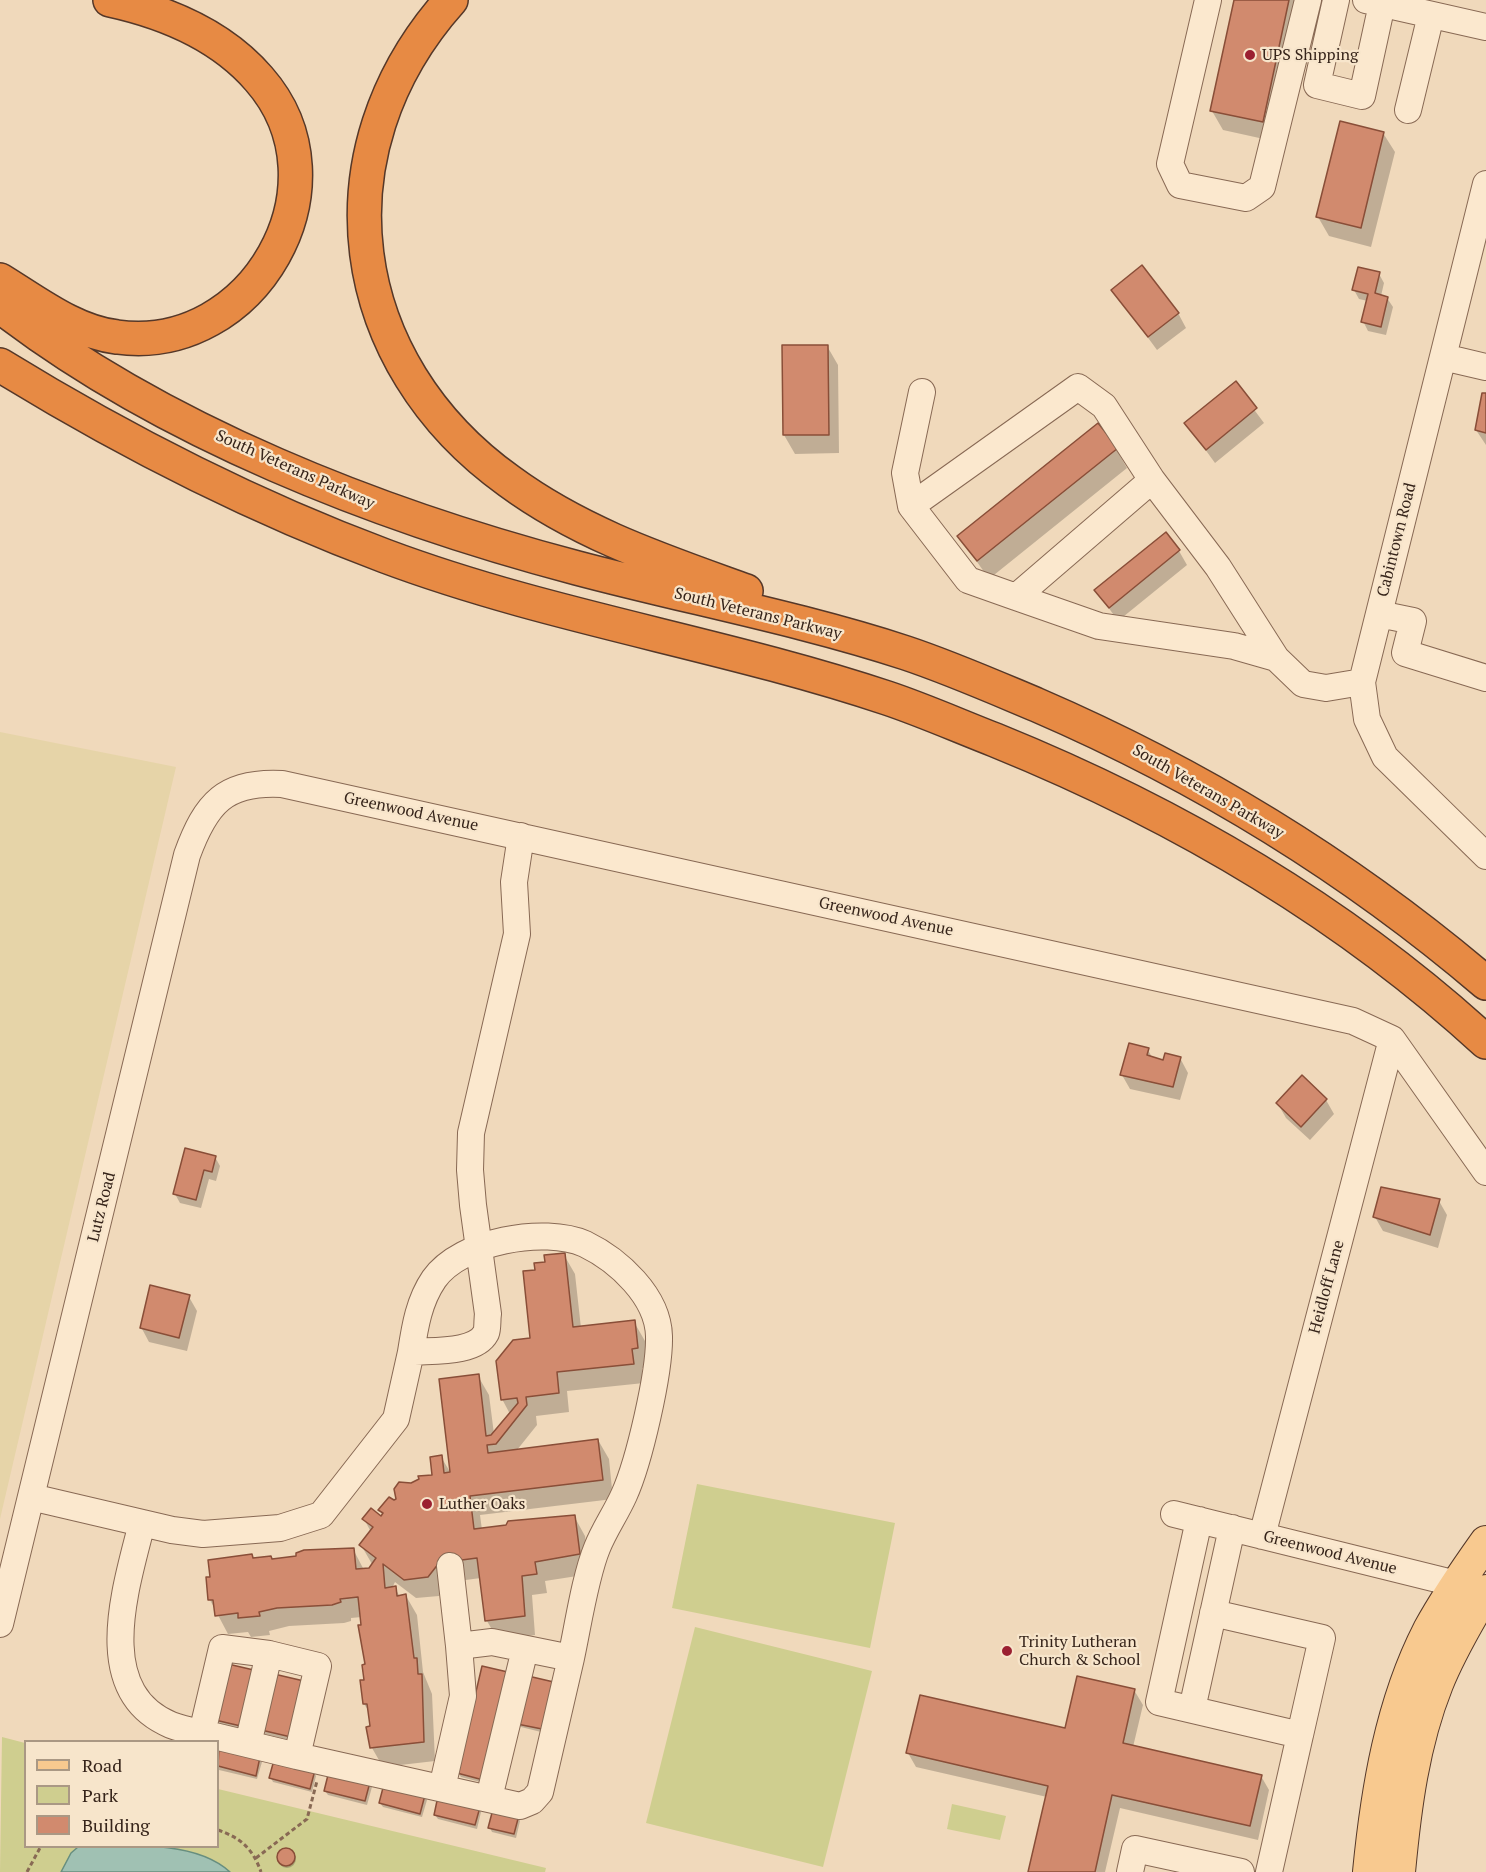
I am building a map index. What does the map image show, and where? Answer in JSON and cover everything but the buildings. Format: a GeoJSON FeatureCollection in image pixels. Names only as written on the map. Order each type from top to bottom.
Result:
{"type":"FeatureCollection","features":[{"type":"Feature","properties":{"kind":"highway"},"geometry":{"type":"LineString","coordinates":[[0,280],[68,321],[116,337],[146,338],[196,327],[227,309],[250,289],[273,260],[284,240],[293,209],[294,155],[285,125],[260,80],[224,46],[187,25],[142,7],[110,0]]}},
{"type":"Feature","properties":{"kind":"highway"},"geometry":{"type":"LineString","coordinates":[[451,0],[431,22],[406,58],[386,99],[371,149],[364,212],[367,255],[383,327],[416,389],[456,437],[508,481],[570,521],[634,551],[904,653]]}},
{"type":"Feature","properties":{"kind":"highway","name":"South Veterans Parkway"},"geometry":{"type":"LineString","coordinates":[[0,306],[75,358],[201,429],[301,475],[377,506],[531,555],[904,653],[972,677],[1077,723],[1183,775],[1262,821],[1353,880],[1486,983]]}},
{"type":"Feature","properties":{"kind":"highway"},"geometry":{"type":"LineString","coordinates":[[0,365],[84,416],[272,511],[387,557],[474,585],[889,699],[1047,761],[1143,806],[1268,877],[1376,951],[1486,1042]]}},
{"type":"Feature","properties":{"kind":"highway"},"geometry":{"type":"LineString","coordinates":[[0,383],[192,492],[272,511]]}},
{"type":"Feature","properties":{"kind":"main road"},"geometry":{"type":"LineString","coordinates":[[1399,1872],[1407,1798],[1422,1731],[1437,1685],[1478,1589],[1486,1542]]}},
{"type":"Feature","properties":{"kind":"main road"},"geometry":{"type":"LineString","coordinates":[[1369,1872],[1384,1761],[1399,1704],[1429,1631],[1478,1589]]}},
{"type":"Feature","properties":{"kind":"street"},"geometry":{"type":"LineString","coordinates":[[1208,0],[1170,164],[1180,185],[1246,198],[1262,187],[1308,0]]}},
{"type":"Feature","properties":{"kind":"street"},"geometry":{"type":"LineString","coordinates":[[1336,0],[1317,85],[1362,96],[1374,2],[1486,27]]}},
{"type":"Feature","properties":{"kind":"street"},"geometry":{"type":"LineString","coordinates":[[1408,110],[1431,15]]}},
{"type":"Feature","properties":{"kind":"street","name":"Cabintown Road"},"geometry":{"type":"LineString","coordinates":[[1486,183],[1362,682],[1367,719],[1385,757],[1486,856]]}},
{"type":"Feature","properties":{"kind":"street"},"geometry":{"type":"LineString","coordinates":[[1443,357],[1486,367]]}},
{"type":"Feature","properties":{"kind":"street"},"geometry":{"type":"LineString","coordinates":[[911,506],[1078,387],[1104,406],[1152,480],[1218,567],[1276,658],[1303,684],[1326,688],[1362,682]]}},
{"type":"Feature","properties":{"kind":"street"},"geometry":{"type":"LineString","coordinates":[[922,392],[905,473],[911,506],[968,580],[1099,627],[1234,646],[1276,658]]}},
{"type":"Feature","properties":{"kind":"street"},"geometry":{"type":"LineString","coordinates":[[1016,597],[1152,480]]}},
{"type":"Feature","properties":{"kind":"street"},"geometry":{"type":"LineString","coordinates":[[1379,614],[1413,621],[1405,653],[1486,678]]}},
{"type":"Feature","properties":{"kind":"street","name":"Greenwood Avenue"},"geometry":{"type":"LineString","coordinates":[[219,798],[237,787],[259,783],[282,784],[1353,1021],[1392,1039],[1486,1172]]}},
{"type":"Feature","properties":{"kind":"street","name":"Lutz Road"},"geometry":{"type":"LineString","coordinates":[[0,1624],[188,855],[200,821],[219,798]]}},
{"type":"Feature","properties":{"kind":"street"},"geometry":{"type":"LineString","coordinates":[[411,1352],[463,1347],[476,1343],[486,1332],[488,1314],[470,1170],[471,1133],[517,934],[514,882],[521,836]]}},
{"type":"Feature","properties":{"kind":"street","name":"Heidloff Lane"},"geometry":{"type":"LineString","coordinates":[[1262,1536],[1392,1039]]}},
{"type":"Feature","properties":{"kind":"street"},"geometry":{"type":"LineString","coordinates":[[31,1497],[142,1523],[203,1534],[241,1533],[280,1528],[321,1515],[396,1419],[415,1323],[423,1296],[435,1277],[451,1261],[480,1246],[512,1239],[532,1238],[552,1238],[584,1244],[614,1262],[643,1293],[654,1313],[659,1335],[654,1380],[644,1429],[625,1493],[596,1548],[540,1792],[532,1801],[520,1806],[202,1733],[171,1725],[149,1712],[134,1694],[124,1671],[119,1638],[122,1604],[142,1523]]}},
{"type":"Feature","properties":{"kind":"street","name":"Greenwood Avenue"},"geometry":{"type":"LineString","coordinates":[[1174,1514],[1478,1589]]}},
{"type":"Feature","properties":{"kind":"street"},"geometry":{"type":"LineString","coordinates":[[1199,1520],[1159,1702],[1300,1735]]}},
{"type":"Feature","properties":{"kind":"street"},"geometry":{"type":"LineString","coordinates":[[1192,1709],[1232,1528]]}},
{"type":"Feature","properties":{"kind":"street"},"geometry":{"type":"LineString","coordinates":[[442,1788],[463,1696],[450,1566]]}},
{"type":"Feature","properties":{"kind":"street"},"geometry":{"type":"LineString","coordinates":[[1213,1613],[1322,1638],[1269,1872]]}},
{"type":"Feature","properties":{"kind":"street"},"geometry":{"type":"LineString","coordinates":[[459,1646],[492,1642],[571,1658]]}},
{"type":"Feature","properties":{"kind":"street"},"geometry":{"type":"LineString","coordinates":[[202,1733],[222,1648],[269,1654],[318,1666],[309,1758]]}},
{"type":"Feature","properties":{"kind":"street"},"geometry":{"type":"LineString","coordinates":[[489,1798],[525,1649]]}},
{"type":"Feature","properties":{"kind":"street"},"geometry":{"type":"LineString","coordinates":[[248,1744],[269,1654]]}},
{"type":"Feature","properties":{"kind":"street"},"geometry":{"type":"LineString","coordinates":[[1130,1872],[1135,1849],[1241,1872]]}},
{"type":"Feature","properties":{"kind":"path"},"geometry":{"type":"LineString","coordinates":[[256,1858],[307,1819],[309,1758]]}},
{"type":"Feature","properties":{"kind":"path"},"geometry":{"type":"LineString","coordinates":[[219,1830],[239,1839],[256,1858],[261,1872]]}},
{"type":"Feature","properties":{"kind":"path"},"geometry":{"type":"LineString","coordinates":[[27,1872],[40,1848]]}},
{"type":"Feature","properties":{"kind":"shaded area"},"geometry":{"type":"Polygon","coordinates":[[[0,732],[176,767],[0,1519],[0,732]]]}},
{"type":"Feature","properties":{"kind":"shaded area"},"geometry":{"type":"Polygon","coordinates":[[[77,1848],[178,1849],[215,1861],[230,1872],[61,1872],[71,1853],[77,1848]]]}},
{"type":"Feature","properties":{"kind":"green space"},"geometry":{"type":"Polygon","coordinates":[[[697,1484],[895,1523],[870,1648],[672,1608],[697,1484]]]}},
{"type":"Feature","properties":{"kind":"green space"},"geometry":{"type":"Polygon","coordinates":[[[695,1627],[872,1671],[823,1867],[646,1823],[695,1627]]]}},
{"type":"Feature","properties":{"kind":"green space"},"geometry":{"type":"Polygon","coordinates":[[[2,1737],[24,1743],[24,1848],[219,1848],[219,1789],[546,1868],[545,1872],[0,1872],[2,1737]]]}},
{"type":"Feature","properties":{"kind":"green space"},"geometry":{"type":"Polygon","coordinates":[[[952,1804],[1006,1816],[1000,1840],[947,1829],[952,1804]]]}},
{"type":"Feature","properties":{"kind":"place","name":"UPS Shipping"},"geometry":{"type":"Point","coordinates":[1250,55]}},
{"type":"Feature","properties":{"kind":"place","name":"Luther Oaks"},"geometry":{"type":"Point","coordinates":[427,1504]}},
{"type":"Feature","properties":{"kind":"place","name":"Trinity Lutheran Church & School"},"geometry":{"type":"Point","coordinates":[1007,1651]}}]}
